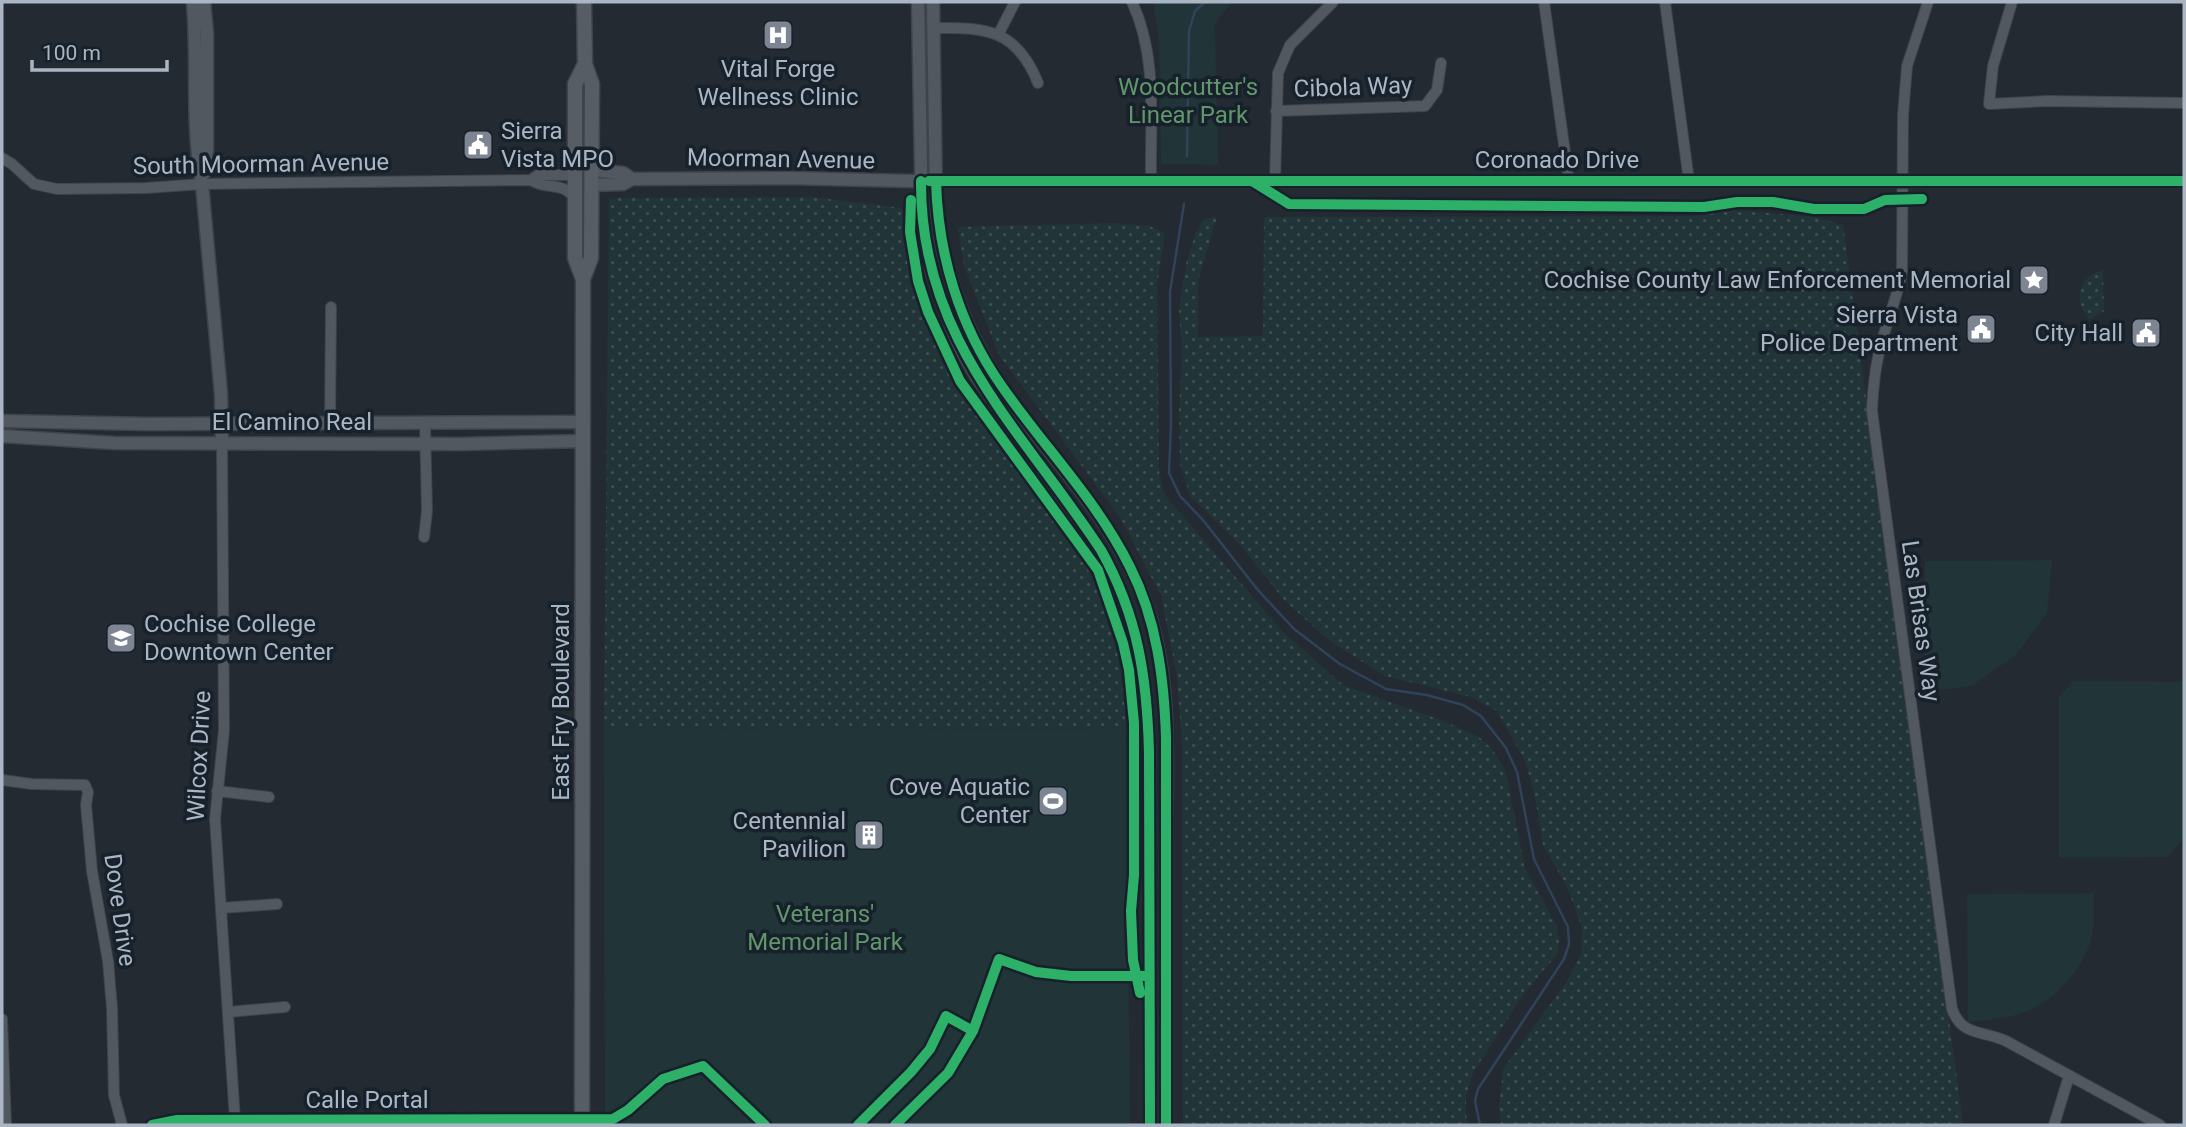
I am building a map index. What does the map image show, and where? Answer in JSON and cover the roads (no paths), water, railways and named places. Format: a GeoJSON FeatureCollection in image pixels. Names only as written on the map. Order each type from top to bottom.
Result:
{"type":"FeatureCollection","features":[{"type":"Feature","properties":{"kind":"main road","name":"East Fry Boulevard"},"geometry":{"type":"LineString","coordinates":[[582,1123],[583,279],[591,258],[592,156],[592,84],[585,64],[584,2]]}},
{"type":"Feature","properties":{"kind":"main road","name":"East Fry Boulevard"},"geometry":{"type":"LineString","coordinates":[[583,279],[575,258],[575,84],[585,64]]}},
{"type":"Feature","properties":{"kind":"street","name":"Wilcox Drive"},"geometry":{"type":"LineString","coordinates":[[193,2],[197,39],[197,158],[202,184],[222,424],[224,730],[215,819],[236,1120]]}},
{"type":"Feature","properties":{"kind":"street","name":"Wilcox Drive"},"geometry":{"type":"LineString","coordinates":[[202,184],[207,150],[207,33],[204,2]]}},
{"type":"Feature","properties":{"kind":"street"},"geometry":{"type":"LineString","coordinates":[[918,2],[928,181],[944,257],[961,308],[975,340],[1000,384],[1108,528],[1132,569],[1153,630],[1164,690],[1166,737],[1166,1125]]}},
{"type":"Feature","properties":{"kind":"street"},"geometry":{"type":"LineString","coordinates":[[933,2],[928,181],[922,220],[926,248],[940,298],[957,342],[977,377],[1101,550],[1132,616],[1139,645],[1147,693],[1149,752],[1150,1125]]}},
{"type":"Feature","properties":{"kind":"street"},"geometry":{"type":"LineString","coordinates":[[998,35],[1015,2]]}},
{"type":"Feature","properties":{"kind":"street"},"geometry":{"type":"LineString","coordinates":[[1132,2],[1144,32],[1150,67],[1151,181]]}},
{"type":"Feature","properties":{"kind":"street"},"geometry":{"type":"LineString","coordinates":[[1275,181],[1279,73],[1290,45],[1333,2]]}},
{"type":"Feature","properties":{"kind":"street"},"geometry":{"type":"LineString","coordinates":[[1544,2],[1569,181]]}},
{"type":"Feature","properties":{"kind":"street"},"geometry":{"type":"LineString","coordinates":[[1665,2],[1689,181]]}},
{"type":"Feature","properties":{"kind":"street","name":"Las Brisas Way"},"geometry":{"type":"LineString","coordinates":[[1928,2],[1907,66],[1903,115],[1903,247],[1899,290],[1879,352],[1873,383],[1872,411],[1952,1009],[1956,1021],[1966,1030],[1991,1034],[2160,1125]]}},
{"type":"Feature","properties":{"kind":"street"},"geometry":{"type":"LineString","coordinates":[[2012,2],[1993,66],[1989,104],[2048,101],[2184,103]]}},
{"type":"Feature","properties":{"kind":"street"},"geometry":{"type":"LineString","coordinates":[[934,28],[960,27],[998,35],[1014,45],[1029,60],[1038,83]]}},
{"type":"Feature","properties":{"kind":"street","name":"Cibola Way"},"geometry":{"type":"LineString","coordinates":[[1276,111],[1425,106],[1437,90],[1441,63]]}},
{"type":"Feature","properties":{"kind":"street","name":"Moorman Avenue"},"geometry":{"type":"LineString","coordinates":[[592,156],[601,171],[623,173],[632,179]]}},
{"type":"Feature","properties":{"kind":"street","name":"South Moorman Avenue"},"geometry":{"type":"LineString","coordinates":[[2,158],[34,184],[48,188],[531,180],[538,175],[575,175]]}},
{"type":"Feature","properties":{"kind":"street","name":"Moorman Avenue"},"geometry":{"type":"LineString","coordinates":[[591,185],[623,184],[632,179],[928,181]]}},
{"type":"Feature","properties":{"kind":"street","name":"South Moorman Avenue"},"geometry":{"type":"LineString","coordinates":[[531,180],[538,185],[558,185],[568,189],[575,198]]}},
{"type":"Feature","properties":{"kind":"street","name":"Coronado Drive"},"geometry":{"type":"LineString","coordinates":[[928,181],[2184,181]]}},
{"type":"Feature","properties":{"kind":"street"},"geometry":{"type":"LineString","coordinates":[[330,424],[331,307]]}},
{"type":"Feature","properties":{"kind":"street","name":"El Camino Real"},"geometry":{"type":"LineString","coordinates":[[2,421],[222,424],[583,422]]}},
{"type":"Feature","properties":{"kind":"street"},"geometry":{"type":"LineString","coordinates":[[424,537],[427,512],[425,424]]}},
{"type":"Feature","properties":{"kind":"street","name":"El Camino Real"},"geometry":{"type":"LineString","coordinates":[[2,436],[37,436],[114,443],[425,444],[583,441]]}},
{"type":"Feature","properties":{"kind":"street","name":"Dove Drive"},"geometry":{"type":"LineString","coordinates":[[2,780],[32,784],[85,785],[88,792],[86,805],[92,872],[108,961],[114,1096],[122,1125]]}},
{"type":"Feature","properties":{"kind":"street"},"geometry":{"type":"LineString","coordinates":[[217,791],[269,797]]}},
{"type":"Feature","properties":{"kind":"street"},"geometry":{"type":"LineString","coordinates":[[221,908],[277,904]]}},
{"type":"Feature","properties":{"kind":"street"},"geometry":{"type":"LineString","coordinates":[[228,1012],[285,1007]]}},
{"type":"Feature","properties":{"kind":"street"},"geometry":{"type":"LineString","coordinates":[[2,1019],[6,1125]]}},
{"type":"Feature","properties":{"kind":"street"},"geometry":{"type":"LineString","coordinates":[[2054,1125],[2069,1076]]}},
{"type":"Feature","properties":{"kind":"street","name":"Calle Portal"},"geometry":{"type":"LineString","coordinates":[[152,1125],[177,1120],[582,1123]]}},
{"type":"Feature","properties":{"kind":"waterway"},"geometry":{"type":"LineString","coordinates":[[1187,156],[1189,31],[1195,11],[1205,2]]}},
{"type":"Feature","properties":{"kind":"waterway"},"geometry":{"type":"LineString","coordinates":[[1184,204],[1170,292],[1169,473],[1180,496],[1294,629],[1340,664],[1386,689],[1427,695],[1463,705],[1481,716],[1506,748],[1517,772],[1534,859],[1568,927],[1569,944],[1564,959],[1478,1089],[1475,1101],[1480,1125]]}},
{"type":"Feature","properties":{"kind":"place","name":"Vital Forge Wellness Clinic"},"geometry":{"type":"Point","coordinates":[778,35]}},
{"type":"Feature","properties":{"kind":"place","name":"Sierra Vista MPO"},"geometry":{"type":"Point","coordinates":[478,145]}},
{"type":"Feature","properties":{"kind":"place","name":"Cochise County Law Enforcement Memorial"},"geometry":{"type":"Point","coordinates":[2034,280]}},
{"type":"Feature","properties":{"kind":"place","name":"Sierra Vista Police Department"},"geometry":{"type":"Point","coordinates":[1981,329]}},
{"type":"Feature","properties":{"kind":"place","name":"City Hall"},"geometry":{"type":"Point","coordinates":[2146,333]}},
{"type":"Feature","properties":{"kind":"place","name":"Cochise College Downtown Center"},"geometry":{"type":"Point","coordinates":[121,638]}},
{"type":"Feature","properties":{"kind":"place","name":"Cove Aquatic Center"},"geometry":{"type":"Point","coordinates":[1053,801]}},
{"type":"Feature","properties":{"kind":"place","name":"Centennial Pavilion"},"geometry":{"type":"Point","coordinates":[869,835]}},
{"type":"Feature","properties":{"kind":"park label","name":"Woodcutter's Linear Park"},"geometry":{"type":"Point","coordinates":[1188,101]}},
{"type":"Feature","properties":{"kind":"park label","name":"Veterans' Memorial Park"},"geometry":{"type":"Point","coordinates":[825,928]}}]}
